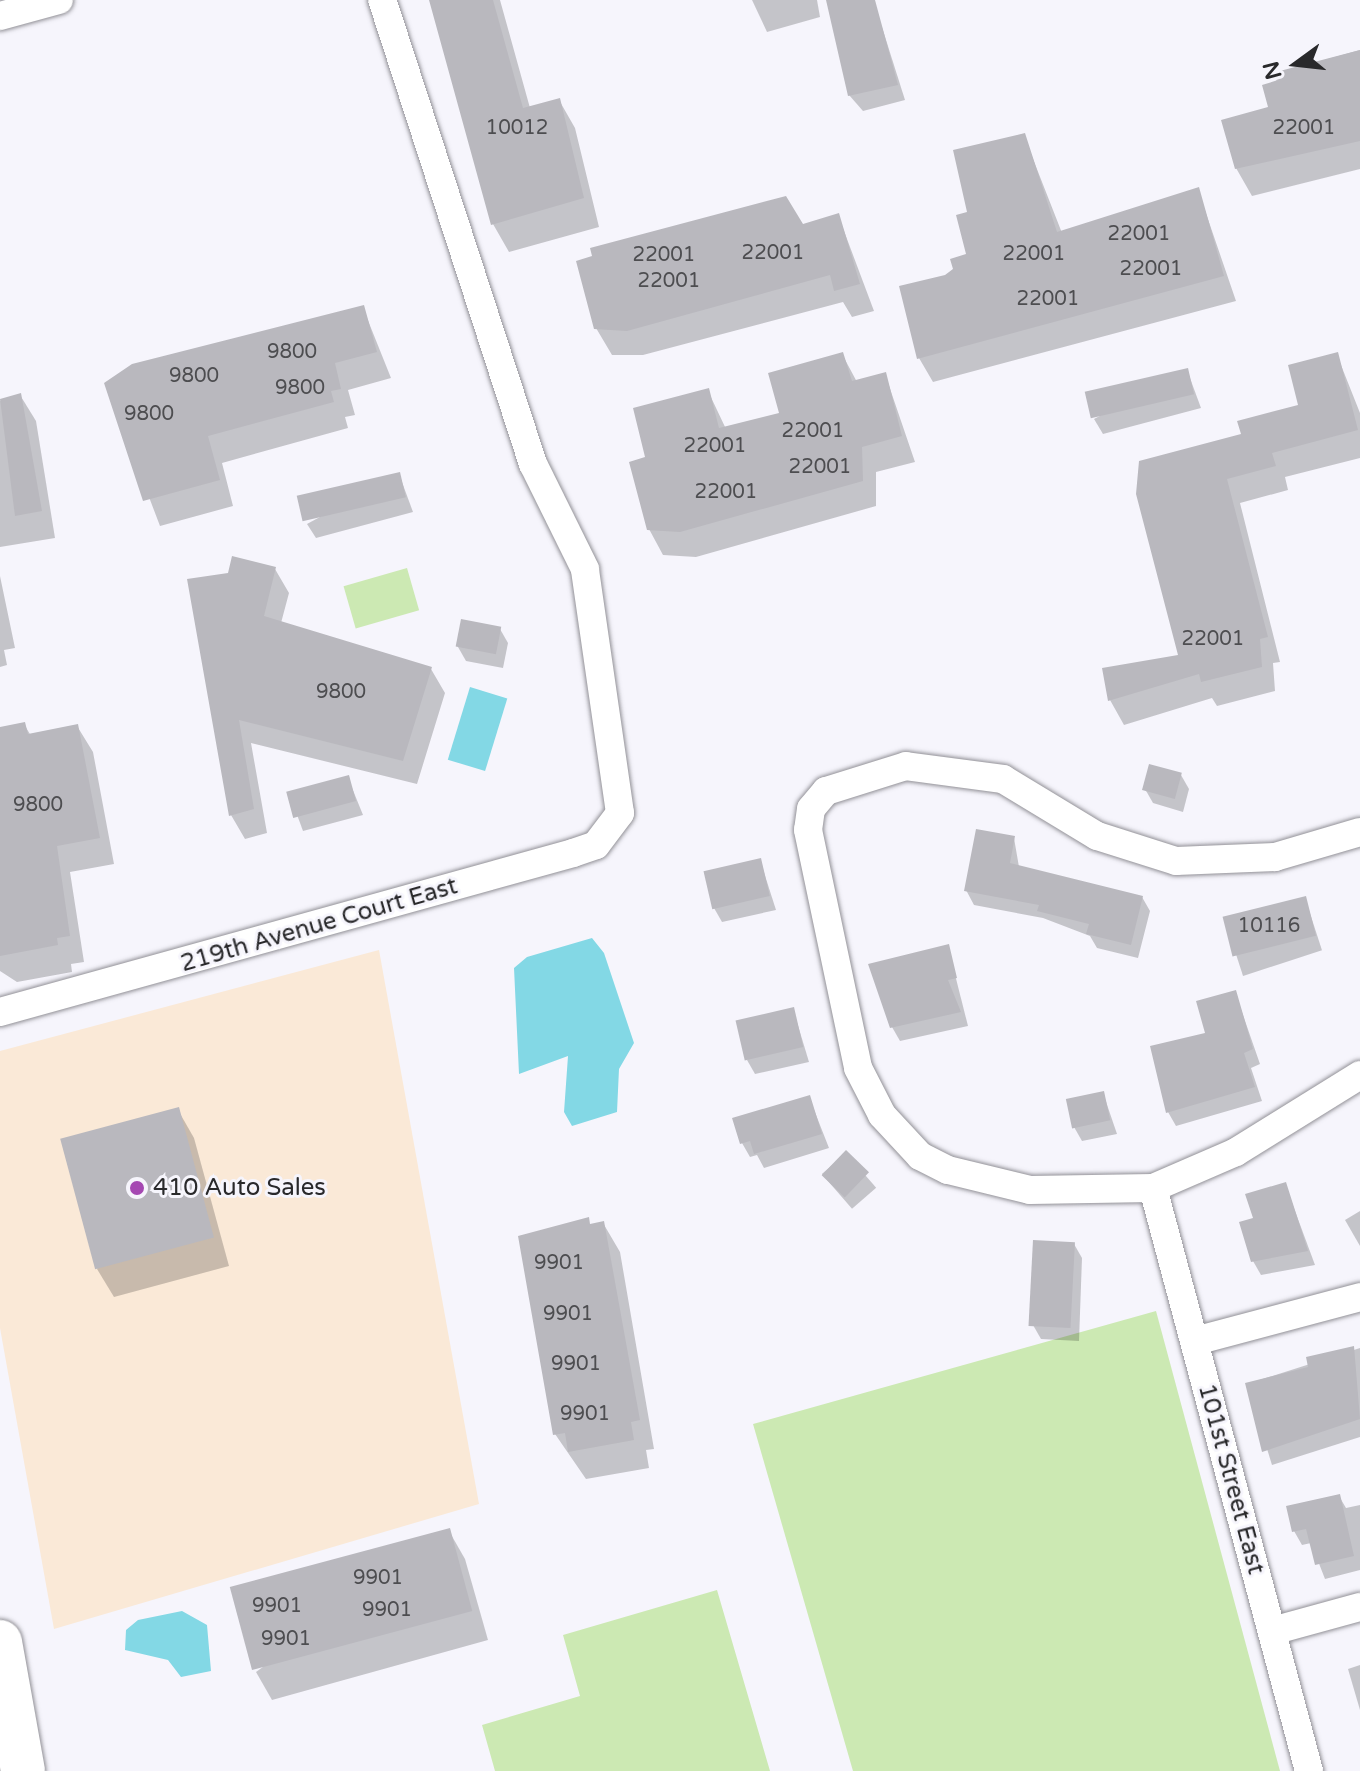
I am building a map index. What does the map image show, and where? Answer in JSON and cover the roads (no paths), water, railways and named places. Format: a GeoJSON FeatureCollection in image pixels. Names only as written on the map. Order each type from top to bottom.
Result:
{"type":"FeatureCollection","features":[{"type":"Feature","properties":{"kind":"main road"},"geometry":{"type":"LineString","coordinates":[[0,1642],[23,1771]]}},
{"type":"Feature","properties":{"kind":"street"},"geometry":{"type":"LineString","coordinates":[[0,16],[59,0]]}},
{"type":"Feature","properties":{"kind":"street","name":"219th Avenue Court East"},"geometry":{"type":"LineString","coordinates":[[0,1012],[573,853],[596,845],[620,813],[585,569],[533,464],[382,0]]}},
{"type":"Feature","properties":{"kind":"street"},"geometry":{"type":"LineString","coordinates":[[1360,832],[1275,857],[1176,861],[1097,836],[1003,779],[906,766],[826,791],[811,809],[808,830],[858,1068],[882,1115],[920,1156],[1030,1190],[1153,1188],[1236,1152],[1360,1075]]}},
{"type":"Feature","properties":{"kind":"street","name":"101st Street East"},"geometry":{"type":"LineString","coordinates":[[1153,1188],[1309,1771]]}},
{"type":"Feature","properties":{"kind":"street"},"geometry":{"type":"LineString","coordinates":[[1195,1341],[1360,1297]]}},
{"type":"Feature","properties":{"kind":"street"},"geometry":{"type":"LineString","coordinates":[[1272,1631],[1360,1607]]}},
{"type":"Feature","properties":{"kind":"water"},"geometry":{"type":"Polygon","coordinates":[[[470,687],[507,698],[485,771],[448,760],[470,687]]]}},
{"type":"Feature","properties":{"kind":"water"},"geometry":{"type":"Polygon","coordinates":[[[592,938],[604,953],[634,1043],[619,1069],[617,1112],[572,1126],[564,1112],[568,1056],[519,1074],[514,968],[527,957],[592,938]]]}},
{"type":"Feature","properties":{"kind":"water"},"geometry":{"type":"Polygon","coordinates":[[[182,1611],[207,1625],[211,1671],[181,1677],[168,1660],[125,1650],[126,1630],[138,1620],[182,1611]]]}},
{"type":"Feature","properties":{"kind":"place","name":"410 Auto Sales"},"geometry":{"type":"Point","coordinates":[137,1188]}}]}
